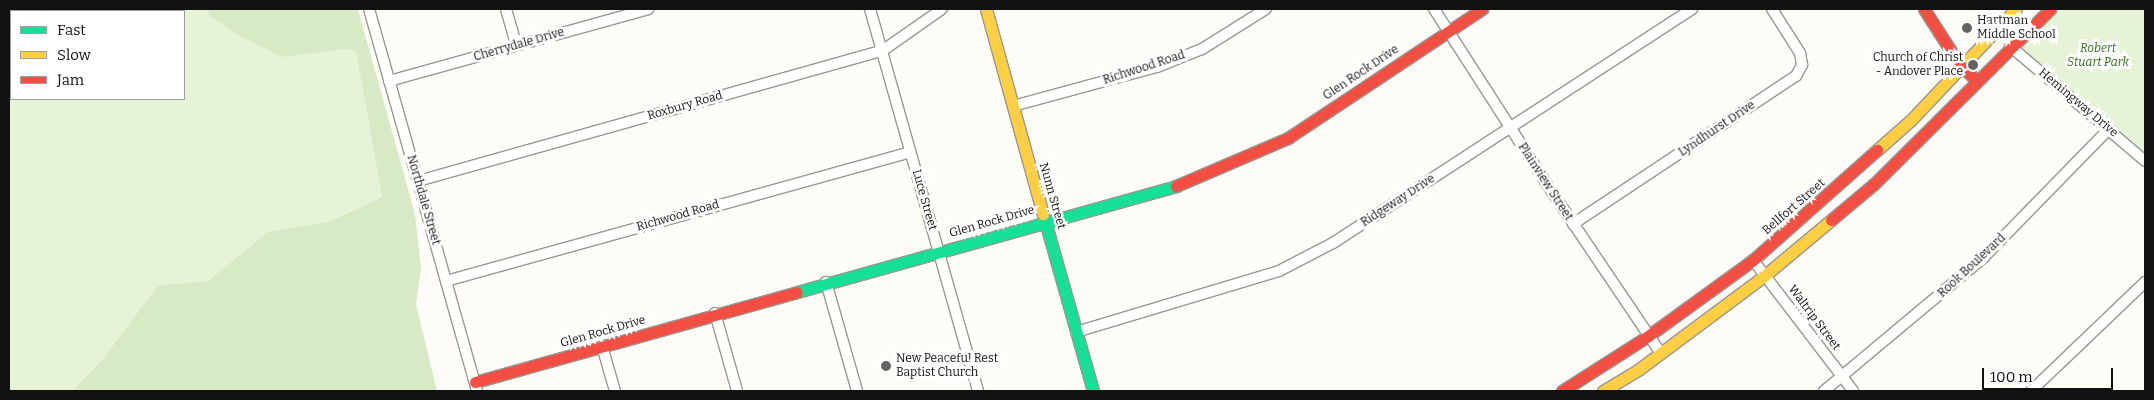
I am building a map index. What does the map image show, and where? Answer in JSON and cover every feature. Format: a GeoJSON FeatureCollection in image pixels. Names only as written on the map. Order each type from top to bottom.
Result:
{"type":"FeatureCollection","features":[{"type":"Feature","properties":{"kind":"street","name":"Northdale Street"},"geometry":{"type":"LineString","coordinates":[[369,9],[476,387]]}},
{"type":"Feature","properties":{"kind":"street"},"geometry":{"type":"LineString","coordinates":[[506,9],[516,45]]}},
{"type":"Feature","properties":{"kind":"street","name":"Cherrydale Drive"},"geometry":{"type":"LineString","coordinates":[[389,81],[629,11],[648,9]]}},
{"type":"Feature","properties":{"kind":"street","name":"Luce Street"},"geometry":{"type":"LineString","coordinates":[[870,9],[978,391]]}},
{"type":"Feature","properties":{"kind":"street","name":"Roxbury Road"},"geometry":{"type":"LineString","coordinates":[[418,181],[882,51],[942,9]]}},
{"type":"Feature","properties":{"kind":"street","name":"Nunn Street"},"geometry":{"type":"LineString","coordinates":[[986,9],[1093,391]]}},
{"type":"Feature","properties":{"kind":"street","name":"Richwood Road"},"geometry":{"type":"LineString","coordinates":[[1013,106],[1157,67],[1202,49],[1266,9]]}},
{"type":"Feature","properties":{"kind":"street","name":"Plainview Street"},"geometry":{"type":"LineString","coordinates":[[1434,9],[1573,224],[1660,352]]}},
{"type":"Feature","properties":{"kind":"street","name":"Glen Rock Drive"},"geometry":{"type":"LineString","coordinates":[[476,387],[602,346],[715,313],[1178,184],[1239,161],[1288,138],[1482,9]]}},
{"type":"Feature","properties":{"kind":"street","name":"Ridgeway Drive"},"geometry":{"type":"LineString","coordinates":[[1076,332],[1279,271],[1333,244],[1692,9]]}},
{"type":"Feature","properties":{"kind":"street","name":"Lyndhurst Drive"},"geometry":{"type":"LineString","coordinates":[[1573,224],[1796,76],[1802,65],[1800,53],[1772,9]]}},
{"type":"Feature","properties":{"kind":"street"},"geometry":{"type":"LineString","coordinates":[[1924,9],[1960,65],[1976,80]]}},
{"type":"Feature","properties":{"kind":"street","name":"Bellfort Street"},"geometry":{"type":"LineString","coordinates":[[1562,391],[1648,336],[1753,260],[1861,167],[1911,120],[1960,65],[2016,9]]}},
{"type":"Feature","properties":{"kind":"street"},"geometry":{"type":"LineString","coordinates":[[1603,391],[1764,276],[1874,184],[2010,46],[2050,9]]}},
{"type":"Feature","properties":{"kind":"street","name":"Hemingway Drive"},"geometry":{"type":"LineString","coordinates":[[2010,46],[2145,161]]}},
{"type":"Feature","properties":{"kind":"street","name":"Rook Boulevard"},"geometry":{"type":"LineString","coordinates":[[1824,391],[1842,378],[1984,257],[2109,129]]}},
{"type":"Feature","properties":{"kind":"street","name":"Richwood Road"},"geometry":{"type":"LineString","coordinates":[[446,281],[910,152]]}},
{"type":"Feature","properties":{"kind":"street"},"geometry":{"type":"LineString","coordinates":[[1861,167],[1874,184]]}},
{"type":"Feature","properties":{"kind":"street","name":"Waltrip Street"},"geometry":{"type":"LineString","coordinates":[[1753,260],[1853,391]]}},
{"type":"Feature","properties":{"kind":"street"},"geometry":{"type":"LineString","coordinates":[[826,282],[857,391]]}},
{"type":"Feature","properties":{"kind":"street"},"geometry":{"type":"LineString","coordinates":[[2031,391],[2145,282]]}},
{"type":"Feature","properties":{"kind":"street"},"geometry":{"type":"LineString","coordinates":[[715,313],[737,391]]}},
{"type":"Feature","properties":{"kind":"street"},"geometry":{"type":"LineString","coordinates":[[602,346],[615,391]]}},
{"type":"Feature","properties":{"kind":"green space"},"geometry":{"type":"Polygon","coordinates":[[[9,9],[208,9],[209,15],[356,51],[382,197],[331,221],[268,232],[208,281],[158,285],[102,360],[72,391],[9,391],[9,9]]]}},
{"type":"Feature","properties":{"kind":"green space"},"geometry":{"type":"Polygon","coordinates":[[[208,9],[358,9],[415,214],[421,268],[416,304],[437,391],[72,391],[102,360],[158,285],[208,281],[268,232],[331,221],[382,197],[356,51],[345,49],[283,57],[238,35],[209,15],[208,9]]]}},
{"type":"Feature","properties":{"kind":"green space","name":"Robert Stuart Park"},"geometry":{"type":"Polygon","coordinates":[[[2061,9],[2145,9],[2145,159],[2020,50],[2020,44],[2061,9]]]}},
{"type":"Feature","properties":{"kind":"traffic: fast"},"geometry":{"type":"LineString","coordinates":[[797,292],[1176,186]]}},
{"type":"Feature","properties":{"kind":"traffic: fast"},"geometry":{"type":"LineString","coordinates":[[1043,214],[1093,391]]}},
{"type":"Feature","properties":{"kind":"traffic: slow"},"geometry":{"type":"LineString","coordinates":[[986,9],[1043,214]]}},
{"type":"Feature","properties":{"kind":"traffic: slow"},"geometry":{"type":"LineString","coordinates":[[1877,150],[1911,120],[2016,9]]}},
{"type":"Feature","properties":{"kind":"traffic: slow"},"geometry":{"type":"LineString","coordinates":[[1603,391],[1638,370],[1764,276],[1831,220]]}},
{"type":"Feature","properties":{"kind":"traffic: jam"},"geometry":{"type":"LineString","coordinates":[[1176,186],[1288,138],[1482,9]]}},
{"type":"Feature","properties":{"kind":"traffic: jam"},"geometry":{"type":"LineString","coordinates":[[1924,9],[1960,65],[1976,80]]}},
{"type":"Feature","properties":{"kind":"traffic: jam"},"geometry":{"type":"LineString","coordinates":[[1831,220],[1874,184],[2050,9]]}},
{"type":"Feature","properties":{"kind":"traffic: jam"},"geometry":{"type":"LineString","coordinates":[[1562,391],[1648,336],[1753,260],[1877,150]]}},
{"type":"Feature","properties":{"kind":"traffic: jam"},"geometry":{"type":"LineString","coordinates":[[475,382],[797,292]]}},
{"type":"Feature","properties":{"kind":"place","name":"Hartman Middle School"},"geometry":{"type":"Point","coordinates":[1967,28]}},
{"type":"Feature","properties":{"kind":"place","name":"Church of Christ - Andover Place"},"geometry":{"type":"Point","coordinates":[1973,65]}},
{"type":"Feature","properties":{"kind":"place","name":"New Peaceful Rest Baptist Church"},"geometry":{"type":"Point","coordinates":[886,366]}}]}
